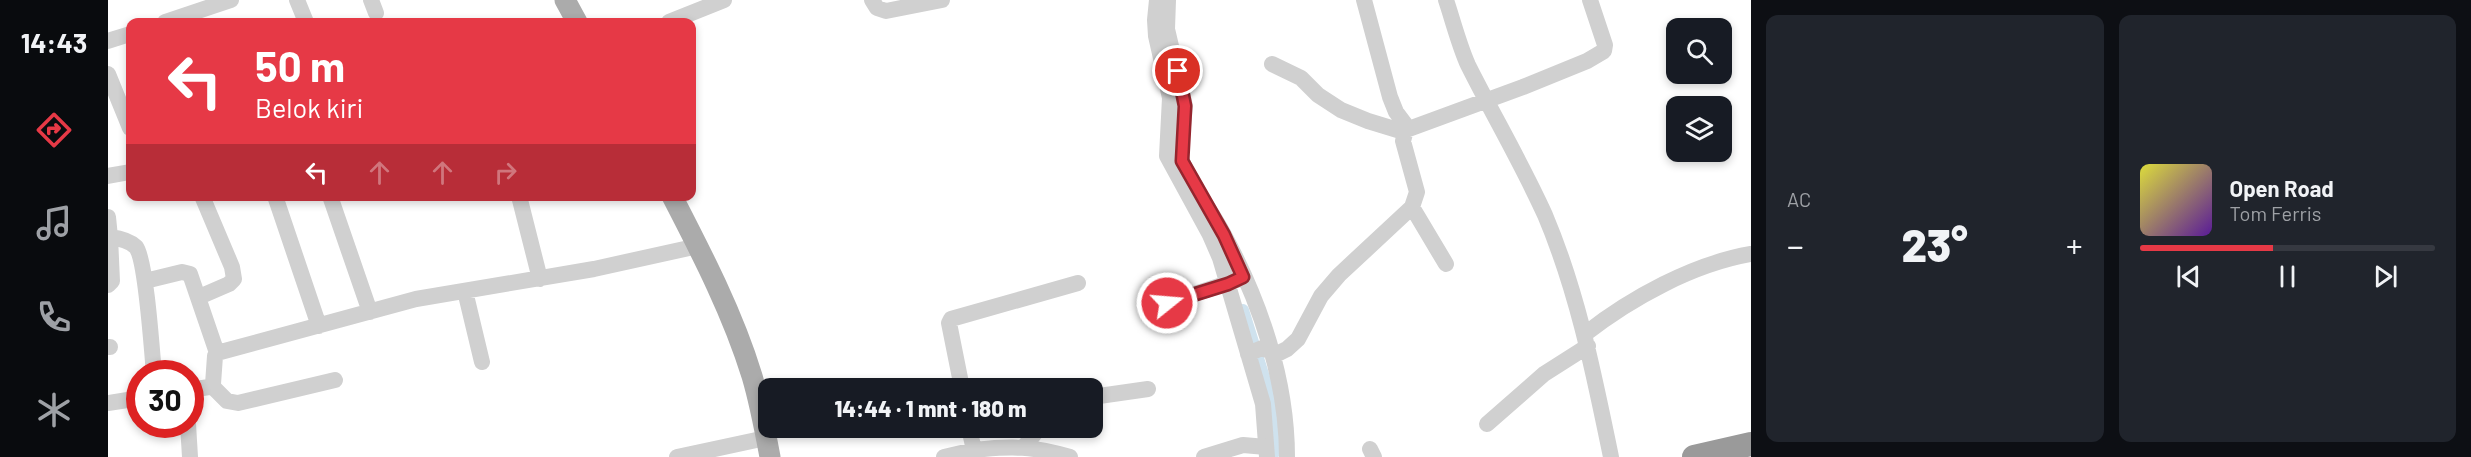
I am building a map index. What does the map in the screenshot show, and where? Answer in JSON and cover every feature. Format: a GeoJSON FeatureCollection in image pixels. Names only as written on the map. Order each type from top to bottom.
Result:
{"type":"FeatureCollection","features":[{"type":"Feature","properties":{"kind":"highway"},"geometry":{"type":"LineString","coordinates":[[1694,457],[1751,444]]}},
{"type":"Feature","properties":{"kind":"main road"},"geometry":{"type":"LineString","coordinates":[[565,0],[575,18]]}},
{"type":"Feature","properties":{"kind":"main road"},"geometry":{"type":"LineString","coordinates":[[675,201],[698,246],[748,365],[768,448]]}},
{"type":"Feature","properties":{"kind":"street"},"geometry":{"type":"LineString","coordinates":[[202,17],[231,0]]}},
{"type":"Feature","properties":{"kind":"street"},"geometry":{"type":"LineString","coordinates":[[297,0],[304,18]]}},
{"type":"Feature","properties":{"kind":"street"},"geometry":{"type":"LineString","coordinates":[[679,18],[724,0]]}},
{"type":"Feature","properties":{"kind":"street"},"geometry":{"type":"LineString","coordinates":[[872,0],[877,8],[886,11],[942,0]]}},
{"type":"Feature","properties":{"kind":"street"},"geometry":{"type":"LineString","coordinates":[[1157,0],[1156,36],[1177,120]]}},
{"type":"Feature","properties":{"kind":"street"},"geometry":{"type":"LineString","coordinates":[[1168,0],[1167,29],[1184,94],[1177,120],[1174,156],[1210,235],[1235,281],[1259,351],[1282,391],[1287,429],[1287,457]]}},
{"type":"Feature","properties":{"kind":"street"},"geometry":{"type":"LineString","coordinates":[[1364,0],[1390,98],[1406,130],[1403,141],[1417,192],[1415,211],[1446,264]]}},
{"type":"Feature","properties":{"kind":"street"},"geometry":{"type":"LineString","coordinates":[[1446,0],[1467,63],[1488,100],[1545,216],[1587,340],[1611,457]]}},
{"type":"Feature","properties":{"kind":"street"},"geometry":{"type":"LineString","coordinates":[[1272,64],[1301,78],[1318,95],[1341,110],[1368,121],[1406,130],[1587,61],[1604,51],[1605,45],[1590,0]]}},
{"type":"Feature","properties":{"kind":"street"},"geometry":{"type":"LineString","coordinates":[[108,41],[126,35]]}},
{"type":"Feature","properties":{"kind":"street"},"geometry":{"type":"LineString","coordinates":[[108,74],[126,118]]}},
{"type":"Feature","properties":{"kind":"street"},"geometry":{"type":"LineString","coordinates":[[108,176],[126,173]]}},
{"type":"Feature","properties":{"kind":"street"},"geometry":{"type":"LineString","coordinates":[[199,297],[234,279],[232,267],[204,201]]}},
{"type":"Feature","properties":{"kind":"street"},"geometry":{"type":"LineString","coordinates":[[277,201],[319,326]]}},
{"type":"Feature","properties":{"kind":"street"},"geometry":{"type":"LineString","coordinates":[[332,201],[370,312]]}},
{"type":"Feature","properties":{"kind":"street"},"geometry":{"type":"LineString","coordinates":[[520,201],[540,279]]}},
{"type":"Feature","properties":{"kind":"street"},"geometry":{"type":"LineString","coordinates":[[1259,351],[1281,353],[1293,344],[1329,286],[1369,246],[1415,211]]}},
{"type":"Feature","properties":{"kind":"street"},"geometry":{"type":"LineString","coordinates":[[108,217],[112,280],[108,285]]}},
{"type":"Feature","properties":{"kind":"street"},"geometry":{"type":"LineString","coordinates":[[110,237],[120,239],[137,249],[145,281],[153,360]]}},
{"type":"Feature","properties":{"kind":"street"},"geometry":{"type":"LineString","coordinates":[[212,386],[215,379],[214,356],[217,353],[416,299],[540,279],[698,246]]}},
{"type":"Feature","properties":{"kind":"street"},"geometry":{"type":"LineString","coordinates":[[1487,424],[1631,301],[1710,266],[1751,254]]}},
{"type":"Feature","properties":{"kind":"street"},"geometry":{"type":"LineString","coordinates":[[145,281],[187,272],[199,297],[217,353]]}},
{"type":"Feature","properties":{"kind":"street"},"geometry":{"type":"LineString","coordinates":[[1167,303],[1235,281]]}},
{"type":"Feature","properties":{"kind":"street"},"geometry":{"type":"LineString","coordinates":[[1204,457],[1243,445],[1267,452],[1259,351],[1235,281]]}},
{"type":"Feature","properties":{"kind":"street"},"geometry":{"type":"LineString","coordinates":[[960,378],[949,324],[951,319],[1078,282]]}},
{"type":"Feature","properties":{"kind":"street"},"geometry":{"type":"LineString","coordinates":[[465,291],[482,362]]}},
{"type":"Feature","properties":{"kind":"street"},"geometry":{"type":"LineString","coordinates":[[212,386],[227,401],[238,403],[335,380]]}},
{"type":"Feature","properties":{"kind":"street"},"geometry":{"type":"LineString","coordinates":[[204,387],[212,386]]}},
{"type":"Feature","properties":{"kind":"street"},"geometry":{"type":"LineString","coordinates":[[1103,395],[1148,389]]}},
{"type":"Feature","properties":{"kind":"street"},"geometry":{"type":"LineString","coordinates":[[108,403],[126,400]]}},
{"type":"Feature","properties":{"kind":"street"},"geometry":{"type":"LineString","coordinates":[[189,438],[190,457]]}},
{"type":"Feature","properties":{"kind":"street"},"geometry":{"type":"LineString","coordinates":[[971,438],[974,450]]}},
{"type":"Feature","properties":{"kind":"street"},"geometry":{"type":"LineString","coordinates":[[1017,450],[1029,438]]}},
{"type":"Feature","properties":{"kind":"street"},"geometry":{"type":"LineString","coordinates":[[677,457],[768,448]]}},
{"type":"Feature","properties":{"kind":"street"},"geometry":{"type":"LineString","coordinates":[[947,457],[974,450],[1017,450],[1070,457]]}},
{"type":"Feature","properties":{"kind":"waterway"},"geometry":{"type":"LineString","coordinates":[[1243,310],[1273,406],[1274,453]]}},
{"type":"Feature","properties":{"kind":"route"},"geometry":{"type":"LineString","coordinates":[[1167,303],[1243,277],[1224,235],[1189,177],[1180,156],[1185,106],[1178,71]]}}]}
